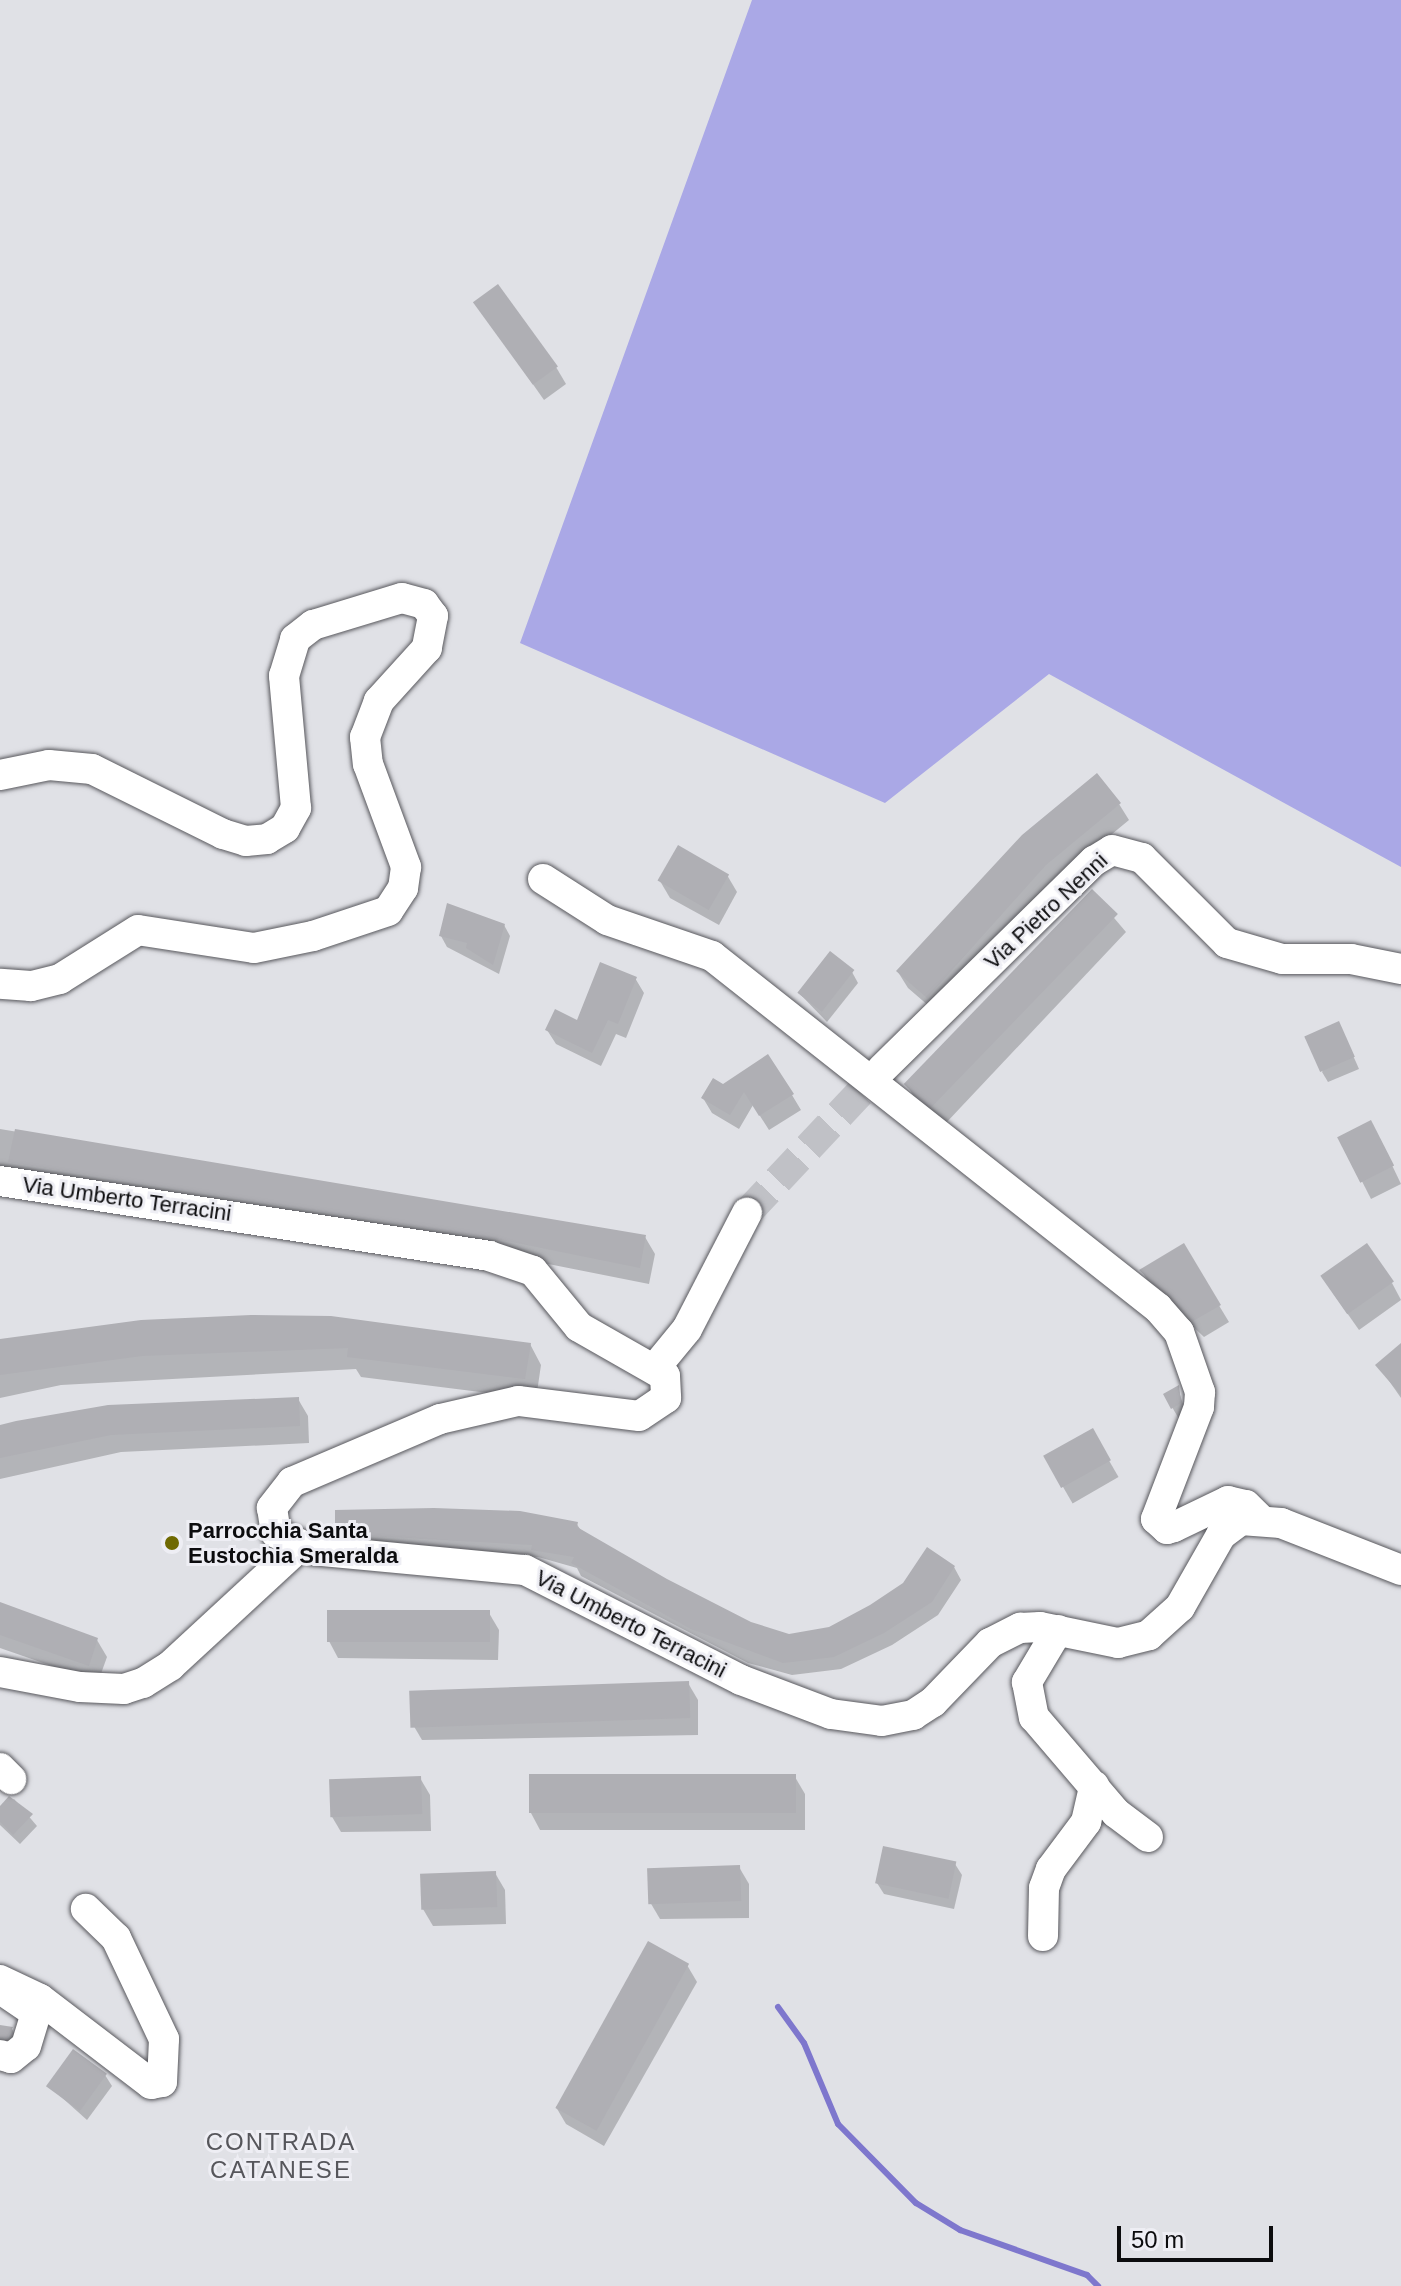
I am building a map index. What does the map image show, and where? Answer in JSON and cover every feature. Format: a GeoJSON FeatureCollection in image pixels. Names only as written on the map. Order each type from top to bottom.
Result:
{"type":"FeatureCollection","features":[{"type":"Feature","properties":{"kind":"street"},"geometry":{"type":"LineString","coordinates":[[0,775],[49,765],[92,769],[223,834],[246,841],[267,839],[285,828],[296,808],[284,668],[295,639],[313,625],[402,598],[424,604],[433,616],[427,648],[379,701],[365,737],[368,764],[406,867],[403,888],[388,911],[313,936],[254,948],[138,930],[60,979],[42,985],[0,984]]}},
{"type":"Feature","properties":{"kind":"street","name":"Via Pietro Nenni"},"geometry":{"type":"LineString","coordinates":[[882,1069],[1094,861],[1112,850],[1142,858],[1227,943],[1282,959],[1351,959],[1401,969]]}},
{"type":"Feature","properties":{"kind":"street"},"geometry":{"type":"LineString","coordinates":[[543,879],[607,920],[712,956],[1158,1308],[1179,1332],[1200,1392],[1199,1407],[1156,1519],[1167,1529],[1228,1501],[1246,1505],[1259,1518],[1401,1570]]}},
{"type":"Feature","properties":{"kind":"street","name":"Via Umberto Terracini"},"geometry":{"type":"LineString","coordinates":[[0,1181],[510,1261],[541,1278],[586,1332],[655,1368]]}},
{"type":"Feature","properties":{"kind":"street"},"geometry":{"type":"LineString","coordinates":[[0,1672],[80,1687],[124,1689],[143,1683],[170,1666],[299,1547],[281,1539],[271,1521],[274,1500],[292,1482],[482,1406],[533,1401],[645,1415],[669,1393],[668,1381],[655,1368],[687,1329],[747,1213]]}},
{"type":"Feature","properties":{"kind":"street","name":"Via Umberto Terracini"},"geometry":{"type":"LineString","coordinates":[[299,1547],[525,1570],[741,1680],[811,1708],[865,1720],[893,1720],[922,1710],[1009,1631],[1031,1626],[1118,1643],[1149,1635],[1180,1607],[1221,1535],[1241,1520],[1259,1518]]}},
{"type":"Feature","properties":{"kind":"street"},"geometry":{"type":"LineString","coordinates":[[1058,1630],[1027,1682],[1027,1699],[1034,1717],[1116,1813],[1148,1837]]}},
{"type":"Feature","properties":{"kind":"street"},"geometry":{"type":"LineString","coordinates":[[1043,1936],[1044,1888],[1051,1869],[1086,1822],[1094,1786]]}},
{"type":"Feature","properties":{"kind":"street"},"geometry":{"type":"LineString","coordinates":[[0,1980],[40,1999],[151,2084],[162,2082],[164,2039],[116,1938],[86,1909]]}},
{"type":"Feature","properties":{"kind":"street"},"geometry":{"type":"LineString","coordinates":[[0,1990],[36,2013],[26,2046],[11,2058],[0,2055]]}},
{"type":"Feature","properties":{"kind":"shaded area"},"geometry":{"type":"Polygon","coordinates":[[[752,0],[1401,0],[1401,867],[1049,674],[885,803],[520,643],[752,0]]]}},
{"type":"Feature","properties":{"kind":"building"},"geometry":{"type":"Polygon","coordinates":[[[498,284],[558,367],[533,385],[473,302],[498,284]]]}},
{"type":"Feature","properties":{"kind":"building"},"geometry":{"type":"Polygon","coordinates":[[[1097,773],[1121,803],[1046,865],[927,998],[896,971],[1022,835],[1097,773]]]}},
{"type":"Feature","properties":{"kind":"building"},"geometry":{"type":"Polygon","coordinates":[[[678,845],[729,874],[709,910],[658,881],[678,845]]]}},
{"type":"Feature","properties":{"kind":"building"},"geometry":{"type":"Polygon","coordinates":[[[1092,889],[1118,914],[930,1109],[904,1084],[1092,889]]]}},
{"type":"Feature","properties":{"kind":"building"},"geometry":{"type":"Polygon","coordinates":[[[447,903],[505,924],[493,965],[466,948],[467,943],[439,936],[447,903]]]}},
{"type":"Feature","properties":{"kind":"building"},"geometry":{"type":"Polygon","coordinates":[[[830,951],[854,970],[822,1012],[797,993],[830,951]]]}},
{"type":"Feature","properties":{"kind":"building"},"geometry":{"type":"Polygon","coordinates":[[[600,962],[637,977],[618,1024],[608,1020],[592,1053],[545,1030],[555,1009],[577,1020],[600,962]]]}},
{"type":"Feature","properties":{"kind":"building"},"geometry":{"type":"Polygon","coordinates":[[[1339,1021],[1355,1057],[1320,1072],[1304,1036],[1339,1021]]]}},
{"type":"Feature","properties":{"kind":"building"},"geometry":{"type":"Polygon","coordinates":[[[768,1054],[794,1094],[759,1116],[744,1092],[730,1115],[701,1098],[713,1078],[723,1084],[768,1054]]]}},
{"type":"Feature","properties":{"kind":"building"},"geometry":{"type":"Polygon","coordinates":[[[1371,1120],[1394,1165],[1360,1183],[1337,1137],[1371,1120]]]}},
{"type":"Feature","properties":{"kind":"building"},"geometry":{"type":"Polygon","coordinates":[[[15,1129],[646,1235],[640,1268],[492,1238],[8,1162],[15,1129]]]}},
{"type":"Feature","properties":{"kind":"building"},"geometry":{"type":"Polygon","coordinates":[[[1184,1243],[1221,1305],[1193,1321],[1139,1270],[1184,1243]]]}},
{"type":"Feature","properties":{"kind":"building"},"geometry":{"type":"Polygon","coordinates":[[[1367,1243],[1394,1282],[1347,1314],[1320,1276],[1367,1243]]]}},
{"type":"Feature","properties":{"kind":"building"},"geometry":{"type":"Polygon","coordinates":[[[251,1315],[331,1316],[531,1343],[525,1379],[347,1357],[348,1348],[142,1356],[0,1375],[0,1339],[141,1320],[251,1315]]]}},
{"type":"Feature","properties":{"kind":"building"},"geometry":{"type":"Polygon","coordinates":[[[1401,1343],[1401,1395],[1375,1365],[1401,1343]]]}},
{"type":"Feature","properties":{"kind":"building"},"geometry":{"type":"Polygon","coordinates":[[[1179,1385],[1181,1403],[1171,1409],[1163,1394],[1179,1385]]]}},
{"type":"Feature","properties":{"kind":"building"},"geometry":{"type":"Polygon","coordinates":[[[299,1397],[300,1426],[111,1435],[0,1458],[0,1425],[16,1421],[108,1405],[299,1397]]]}},
{"type":"Feature","properties":{"kind":"building"},"geometry":{"type":"Polygon","coordinates":[[[1093,1428],[1111,1460],[1061,1488],[1043,1456],[1093,1428]]]}},
{"type":"Feature","properties":{"kind":"building"},"geometry":{"type":"Polygon","coordinates":[[[434,1508],[520,1511],[578,1522],[577,1527],[667,1579],[751,1622],[789,1634],[829,1627],[870,1605],[903,1583],[927,1547],[955,1566],[932,1602],[884,1633],[834,1657],[783,1663],[691,1629],[571,1563],[574,1557],[531,1550],[532,1545],[335,1534],[335,1510],[434,1508]]]}},
{"type":"Feature","properties":{"kind":"building"},"geometry":{"type":"Polygon","coordinates":[[[0,1602],[98,1638],[89,1666],[0,1635],[0,1602]]]}},
{"type":"Feature","properties":{"kind":"building"},"geometry":{"type":"Polygon","coordinates":[[[327,1610],[490,1610],[490,1642],[327,1642],[327,1610]]]}},
{"type":"Feature","properties":{"kind":"building"},"geometry":{"type":"Polygon","coordinates":[[[689,1681],[690,1718],[410,1728],[409,1691],[689,1681]]]}},
{"type":"Feature","properties":{"kind":"building"},"geometry":{"type":"Polygon","coordinates":[[[529,1774],[796,1774],[796,1813],[529,1813],[529,1774]]]}},
{"type":"Feature","properties":{"kind":"building"},"geometry":{"type":"Polygon","coordinates":[[[421,1776],[422,1814],[330,1817],[329,1779],[421,1776]]]}},
{"type":"Feature","properties":{"kind":"building"},"geometry":{"type":"Polygon","coordinates":[[[9,1796],[33,1814],[13,1835],[0,1822],[0,1806],[9,1796]]]}},
{"type":"Feature","properties":{"kind":"building"},"geometry":{"type":"Polygon","coordinates":[[[883,1846],[956,1862],[948,1899],[875,1883],[883,1846]]]}},
{"type":"Feature","properties":{"kind":"building"},"geometry":{"type":"Polygon","coordinates":[[[740,1865],[741,1901],[648,1904],[647,1868],[740,1865]]]}},
{"type":"Feature","properties":{"kind":"building"},"geometry":{"type":"Polygon","coordinates":[[[496,1871],[497,1907],[421,1910],[420,1874],[496,1871]]]}},
{"type":"Feature","properties":{"kind":"building"},"geometry":{"type":"Polygon","coordinates":[[[648,1941],[689,1964],[597,2131],[555,2108],[648,1941]]]}},
{"type":"Feature","properties":{"kind":"building"},"geometry":{"type":"Polygon","coordinates":[[[0,2025],[13,2027],[7,2038],[0,2038],[0,2025]]]}},
{"type":"Feature","properties":{"kind":"building"},"geometry":{"type":"Polygon","coordinates":[[[73,2049],[107,2074],[80,2111],[46,2086],[73,2049]]]}},
{"type":"Feature","properties":{"kind":"waterway"},"geometry":{"type":"LineString","coordinates":[[778,2007],[804,2043],[838,2124],[916,2203],[960,2230],[1087,2275],[1098,2286]]}},
{"type":"Feature","properties":{"kind":"tunnel"},"geometry":{"type":"LineString","coordinates":[[747,1213],[882,1069]]}},
{"type":"Feature","properties":{"kind":"place","name":"Parrocchia Santa Eustochia Smeralda"},"geometry":{"type":"Point","coordinates":[172,1543]}},
{"type":"Feature","properties":{"kind":"district","name":"CONTRADA CATANESE"},"geometry":{"type":"Point","coordinates":[281,2156]}}]}
